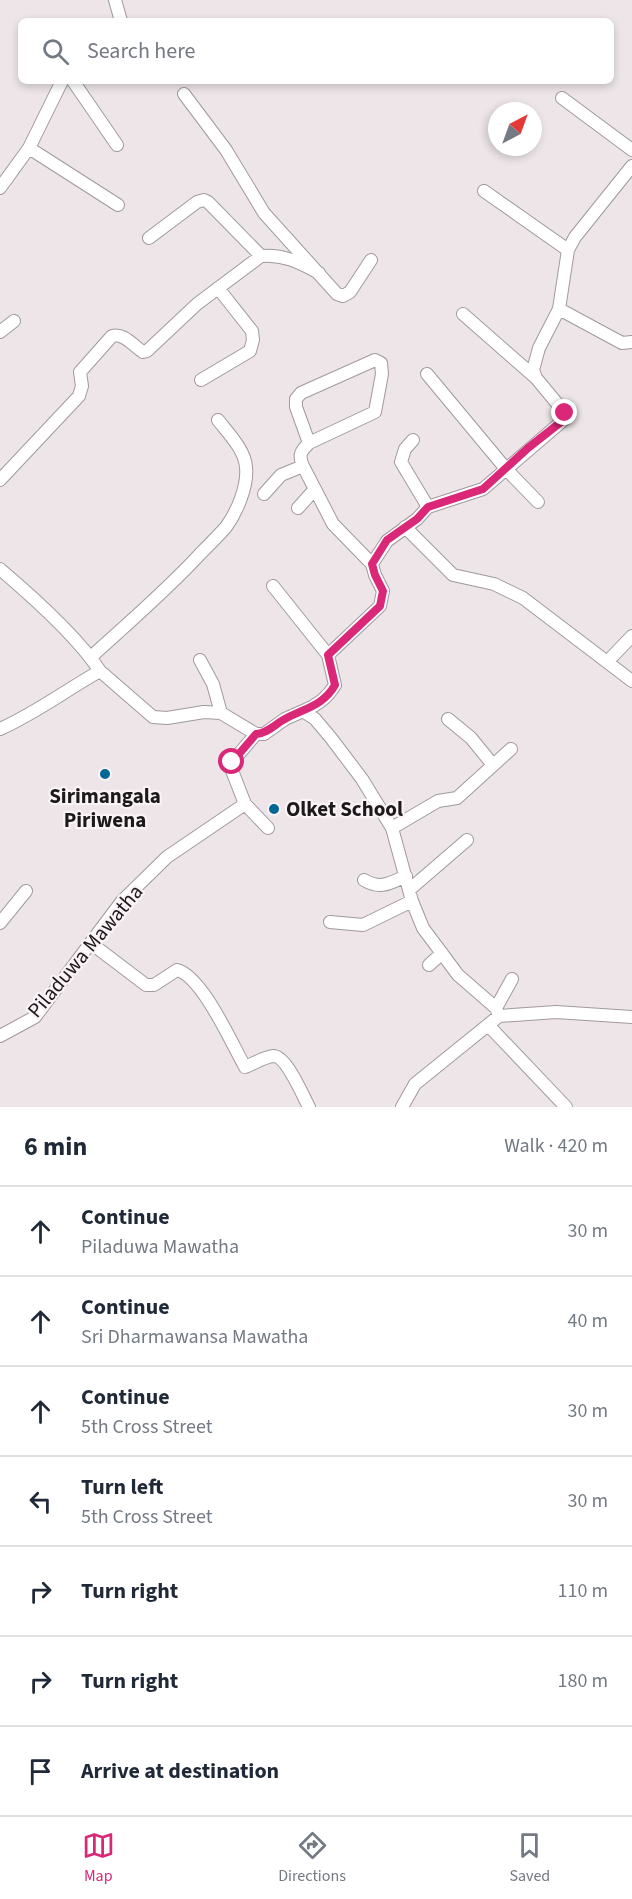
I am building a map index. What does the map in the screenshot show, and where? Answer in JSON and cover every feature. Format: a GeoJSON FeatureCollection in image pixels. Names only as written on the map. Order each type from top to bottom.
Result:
{"type":"FeatureCollection","features":[{"type":"Feature","properties":{"kind":"street"},"geometry":{"type":"LineString","coordinates":[[115,0],[120,18]]}},
{"type":"Feature","properties":{"kind":"street"},"geometry":{"type":"LineString","coordinates":[[0,188],[29,148],[61,84]]}},
{"type":"Feature","properties":{"kind":"street"},"geometry":{"type":"LineString","coordinates":[[75,84],[117,145]]}},
{"type":"Feature","properties":{"kind":"street"},"geometry":{"type":"LineString","coordinates":[[184,94],[226,150],[264,213],[338,294],[343,296],[350,292],[371,260]]}},
{"type":"Feature","properties":{"kind":"street"},"geometry":{"type":"LineString","coordinates":[[562,98],[632,150]]}},
{"type":"Feature","properties":{"kind":"street"},"geometry":{"type":"LineString","coordinates":[[29,148],[118,205]]}},
{"type":"Feature","properties":{"kind":"street"},"geometry":{"type":"LineString","coordinates":[[536,378],[533,370],[539,348],[560,309],[568,250],[575,237],[632,166]]}},
{"type":"Feature","properties":{"kind":"street"},"geometry":{"type":"LineString","coordinates":[[484,191],[568,250]]}},
{"type":"Feature","properties":{"kind":"street"},"geometry":{"type":"LineString","coordinates":[[149,238],[204,200],[261,256]]}},
{"type":"Feature","properties":{"kind":"street"},"geometry":{"type":"LineString","coordinates":[[0,480],[79,396],[82,387],[80,372],[112,336],[122,336],[139,350],[147,351],[197,304],[261,256],[274,255],[290,258],[319,273]]}},
{"type":"Feature","properties":{"kind":"street"},"geometry":{"type":"LineString","coordinates":[[201,380],[250,351],[253,340],[252,331],[218,288]]}},
{"type":"Feature","properties":{"kind":"street"},"geometry":{"type":"LineString","coordinates":[[560,309],[622,343],[632,342]]}},
{"type":"Feature","properties":{"kind":"street"},"geometry":{"type":"LineString","coordinates":[[372,564],[387,540],[417,519],[428,507],[483,489],[566,418],[565,413],[536,378],[464,314]]}},
{"type":"Feature","properties":{"kind":"street"},"geometry":{"type":"LineString","coordinates":[[0,332],[14,321]]}},
{"type":"Feature","properties":{"kind":"street"},"geometry":{"type":"LineString","coordinates":[[309,443],[296,407],[296,399],[301,393],[375,360],[381,363],[382,374],[375,412],[309,443],[301,452],[300,459],[303,466],[333,524],[372,564],[383,591],[380,606],[328,655]]}},
{"type":"Feature","properties":{"kind":"street"},"geometry":{"type":"LineString","coordinates":[[427,374],[506,469],[538,502]]}},
{"type":"Feature","properties":{"kind":"street"},"geometry":{"type":"LineString","coordinates":[[91,657],[138,616],[190,565],[226,526],[236,510],[244,484],[246,466],[240,450],[218,420]]}},
{"type":"Feature","properties":{"kind":"street"},"geometry":{"type":"LineString","coordinates":[[413,440],[405,449],[401,462],[428,507]]}},
{"type":"Feature","properties":{"kind":"street"},"geometry":{"type":"LineString","coordinates":[[264,494],[281,475],[303,466]]}},
{"type":"Feature","properties":{"kind":"street"},"geometry":{"type":"LineString","coordinates":[[298,508],[315,489]]}},
{"type":"Feature","properties":{"kind":"street"},"geometry":{"type":"LineString","coordinates":[[405,527],[453,575],[494,585],[523,598],[632,681]]}},
{"type":"Feature","properties":{"kind":"street"},"geometry":{"type":"LineString","coordinates":[[0,569],[91,657],[100,671],[153,717],[167,718],[204,712],[221,713],[256,734],[264,734],[285,719],[312,708],[331,693],[335,685],[328,655],[273,586]]}},
{"type":"Feature","properties":{"kind":"street"},"geometry":{"type":"LineString","coordinates":[[608,661],[632,636]]}},
{"type":"Feature","properties":{"kind":"street"},"geometry":{"type":"LineString","coordinates":[[200,660],[213,684],[221,713]]}},
{"type":"Feature","properties":{"kind":"street"},"geometry":{"type":"LineString","coordinates":[[0,729],[25,718],[100,671]]}},
{"type":"Feature","properties":{"kind":"street"},"geometry":{"type":"LineString","coordinates":[[303,711],[315,719],[332,738],[362,779],[392,828],[411,896],[423,928],[458,975],[497,1012],[556,1012],[632,1017]]}},
{"type":"Feature","properties":{"kind":"street"},"geometry":{"type":"LineString","coordinates":[[448,719],[471,738],[493,765]]}},
{"type":"Feature","properties":{"kind":"street"},"geometry":{"type":"LineString","coordinates":[[256,734],[232,762],[231,768],[245,804],[268,828]]}},
{"type":"Feature","properties":{"kind":"street"},"geometry":{"type":"LineString","coordinates":[[392,828],[438,801],[457,798],[511,749]]}},
{"type":"Feature","properties":{"kind":"street","name":"Piladuwa Mawatha"},"geometry":{"type":"LineString","coordinates":[[0,1036],[35,1017],[122,901],[167,856],[245,804]]}},
{"type":"Feature","properties":{"kind":"street"},"geometry":{"type":"LineString","coordinates":[[330,922],[363,925],[411,896],[466,840]]}},
{"type":"Feature","properties":{"kind":"street"},"geometry":{"type":"LineString","coordinates":[[364,880],[374,886],[406,876]]}},
{"type":"Feature","properties":{"kind":"street"},"geometry":{"type":"LineString","coordinates":[[0,923],[26,891]]}},
{"type":"Feature","properties":{"kind":"street"},"geometry":{"type":"LineString","coordinates":[[92,944],[146,985],[154,985],[177,970],[182,971],[203,991],[245,1067],[273,1056],[280,1058],[287,1066],[309,1107]]}},
{"type":"Feature","properties":{"kind":"street"},"geometry":{"type":"LineString","coordinates":[[429,965],[442,953]]}},
{"type":"Feature","properties":{"kind":"street"},"geometry":{"type":"LineString","coordinates":[[402,1107],[415,1084],[488,1025],[497,1012],[512,979]]}},
{"type":"Feature","properties":{"kind":"street"},"geometry":{"type":"LineString","coordinates":[[488,1025],[566,1107]]}},
{"type":"Feature","properties":{"kind":"place","name":"Sirimangala Piriwena"},"geometry":{"type":"Point","coordinates":[105,774]}},
{"type":"Feature","properties":{"kind":"place","name":"Olket School"},"geometry":{"type":"Point","coordinates":[274,809]}},
{"type":"Feature","properties":{"kind":"route"},"geometry":{"type":"LineString","coordinates":[[232,762],[256,734],[264,734],[285,719],[312,708],[331,693],[335,685],[328,655],[380,606],[383,591],[372,564],[387,540],[417,519],[428,507],[483,489],[528,448],[566,418],[565,413]]}}]}
